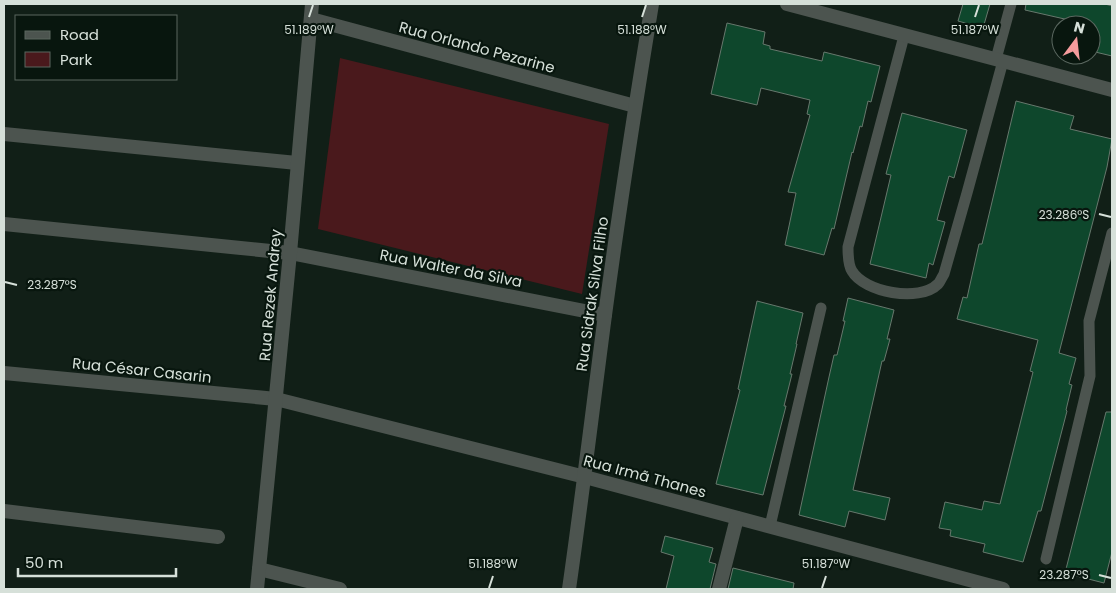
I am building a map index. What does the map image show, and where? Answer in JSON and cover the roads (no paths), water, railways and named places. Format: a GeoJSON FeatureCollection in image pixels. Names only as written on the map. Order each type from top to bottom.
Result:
{"type":"FeatureCollection","features":[{"type":"Feature","properties":{"kind":"street","name":"Rua Rezek Andrey"},"geometry":{"type":"LineString","coordinates":[[257,589],[312,4]]}},
{"type":"Feature","properties":{"kind":"street","name":"Rua Sidrak Silva Filho"},"geometry":{"type":"LineString","coordinates":[[569,589],[605,315],[635,106],[652,4]]}},
{"type":"Feature","properties":{"kind":"street"},"geometry":{"type":"LineString","coordinates":[[787,4],[1112,90]]}},
{"type":"Feature","properties":{"kind":"street","name":"Rua Orlando Pezarine"},"geometry":{"type":"LineString","coordinates":[[311,19],[635,106]]}},
{"type":"Feature","properties":{"kind":"street"},"geometry":{"type":"LineString","coordinates":[[4,134],[297,163]]}},
{"type":"Feature","properties":{"kind":"street","name":"Rua Walter da Silva"},"geometry":{"type":"LineString","coordinates":[[4,224],[290,253],[605,315]]}},
{"type":"Feature","properties":{"kind":"street","name":"Rua César Casarin"},"geometry":{"type":"LineString","coordinates":[[4,373],[276,399]]}},
{"type":"Feature","properties":{"kind":"street","name":"Rua Irmã Thanes"},"geometry":{"type":"LineString","coordinates":[[276,399],[585,477],[994,588]]}},
{"type":"Feature","properties":{"kind":"street"},"geometry":{"type":"LineString","coordinates":[[4,511],[218,537]]}},
{"type":"Feature","properties":{"kind":"street"},"geometry":{"type":"LineString","coordinates":[[719,589],[737,518]]}},
{"type":"Feature","properties":{"kind":"street"},"geometry":{"type":"LineString","coordinates":[[259,569],[340,589]]}},
{"type":"Feature","properties":{"kind":"lane"},"geometry":{"type":"LineString","coordinates":[[904,36],[848,247],[851,270],[860,279],[874,287],[900,294],[912,294],[924,292],[938,284],[944,274],[968,193],[1011,4]]}},
{"type":"Feature","properties":{"kind":"lane"},"geometry":{"type":"LineString","coordinates":[[1046,559],[1090,376],[1089,321],[1112,233]]}},
{"type":"Feature","properties":{"kind":"lane"},"geometry":{"type":"LineString","coordinates":[[770,526],[821,308]]}}]}
